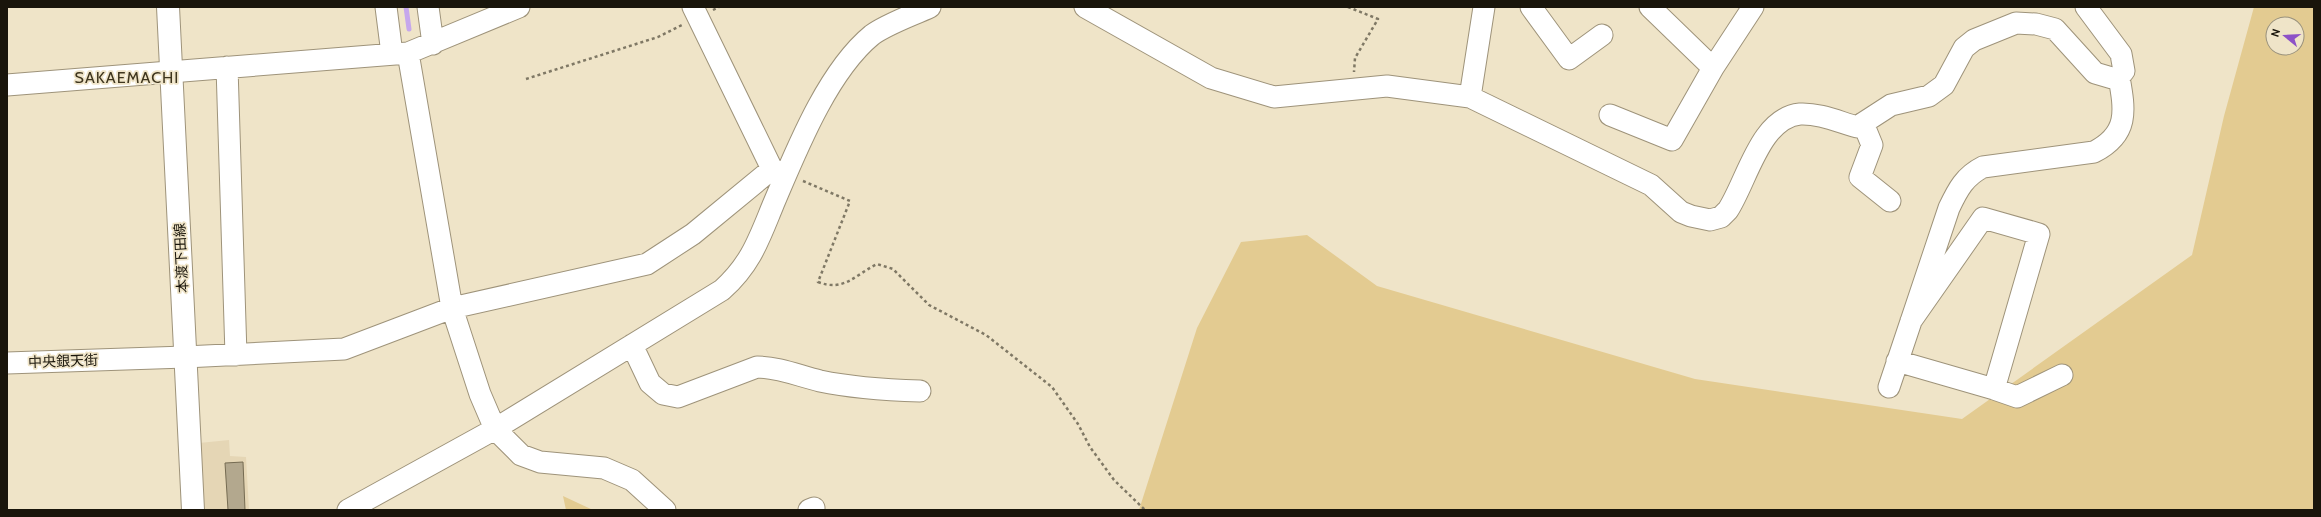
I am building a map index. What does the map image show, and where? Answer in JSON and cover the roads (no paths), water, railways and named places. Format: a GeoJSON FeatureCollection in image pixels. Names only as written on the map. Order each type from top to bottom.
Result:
{"type":"FeatureCollection","features":[{"type":"Feature","properties":{"kind":"main road","name":"本渡下田線"},"geometry":{"type":"LineString","coordinates":[[168,7],[193,510]]}},
{"type":"Feature","properties":{"kind":"street"},"geometry":{"type":"LineString","coordinates":[[386,7],[400,53],[452,308],[480,394],[495,429],[521,455],[540,462],[604,468],[632,480],[665,510]]}},
{"type":"Feature","properties":{"kind":"street"},"geometry":{"type":"LineString","coordinates":[[428,7],[433,44]]}},
{"type":"Feature","properties":{"kind":"street"},"geometry":{"type":"LineString","coordinates":[[7,85],[400,53],[433,44],[519,7]]}},
{"type":"Feature","properties":{"kind":"street"},"geometry":{"type":"LineString","coordinates":[[348,510],[495,429],[722,290],[739,275],[752,255],[779,172],[829,86],[852,57],[873,35],[930,7]]}},
{"type":"Feature","properties":{"kind":"street"},"geometry":{"type":"LineString","coordinates":[[1085,7],[1211,78],[1274,97],[1387,86],[1470,97],[1651,185],[1681,212],[1701,219],[1720,217],[1728,210],[1765,135],[1783,119],[1800,114],[1820,116],[1857,127],[1891,105],[1929,96],[1944,85],[1964,48],[1974,40],[2016,23],[2036,24],[2055,29],[2095,73],[2112,78],[2119,77]]}},
{"type":"Feature","properties":{"kind":"street"},"geometry":{"type":"LineString","coordinates":[[1470,97],[1484,7]]}},
{"type":"Feature","properties":{"kind":"street"},"geometry":{"type":"LineString","coordinates":[[1531,7],[1569,59],[1602,35]]}},
{"type":"Feature","properties":{"kind":"street"},"geometry":{"type":"LineString","coordinates":[[1650,7],[1714,68]]}},
{"type":"Feature","properties":{"kind":"street"},"geometry":{"type":"LineString","coordinates":[[1610,115],[1672,140],[1714,68],[1753,7]]}},
{"type":"Feature","properties":{"kind":"street"},"geometry":{"type":"LineString","coordinates":[[1889,387],[1949,208],[1959,187],[1971,173],[1983,167],[2094,152],[2107,146],[2117,136],[2122,122],[2124,106],[2119,77],[2124,70],[2121,54],[2086,7]]}},
{"type":"Feature","properties":{"kind":"street"},"geometry":{"type":"LineString","coordinates":[[695,12],[779,172]]}},
{"type":"Feature","properties":{"kind":"street"},"geometry":{"type":"LineString","coordinates":[[227,67],[236,355]]}},
{"type":"Feature","properties":{"kind":"street"},"geometry":{"type":"LineString","coordinates":[[1863,123],[1872,145],[1860,177],[1890,201]]}},
{"type":"Feature","properties":{"kind":"street","name":"中央銀天街"},"geometry":{"type":"LineString","coordinates":[[7,363],[120,360],[344,349],[452,308],[647,264],[693,234],[779,172]]}},
{"type":"Feature","properties":{"kind":"street"},"geometry":{"type":"LineString","coordinates":[[1911,321],[1984,218],[2039,234],[1994,389]]}},
{"type":"Feature","properties":{"kind":"street"},"geometry":{"type":"LineString","coordinates":[[632,345],[650,383],[663,394],[678,397],[757,367],[769,367],[819,381],[867,389],[920,391]]}},
{"type":"Feature","properties":{"kind":"street"},"geometry":{"type":"LineString","coordinates":[[1897,361],[2017,397],[2062,375]]}},
{"type":"Feature","properties":{"kind":"waterway"},"geometry":{"type":"LineString","coordinates":[[406,7],[409,29]]}},
{"type":"Feature","properties":{"kind":"district","name":"SAKAEMACHI"},"geometry":{"type":"Point","coordinates":[127,77]}}]}
